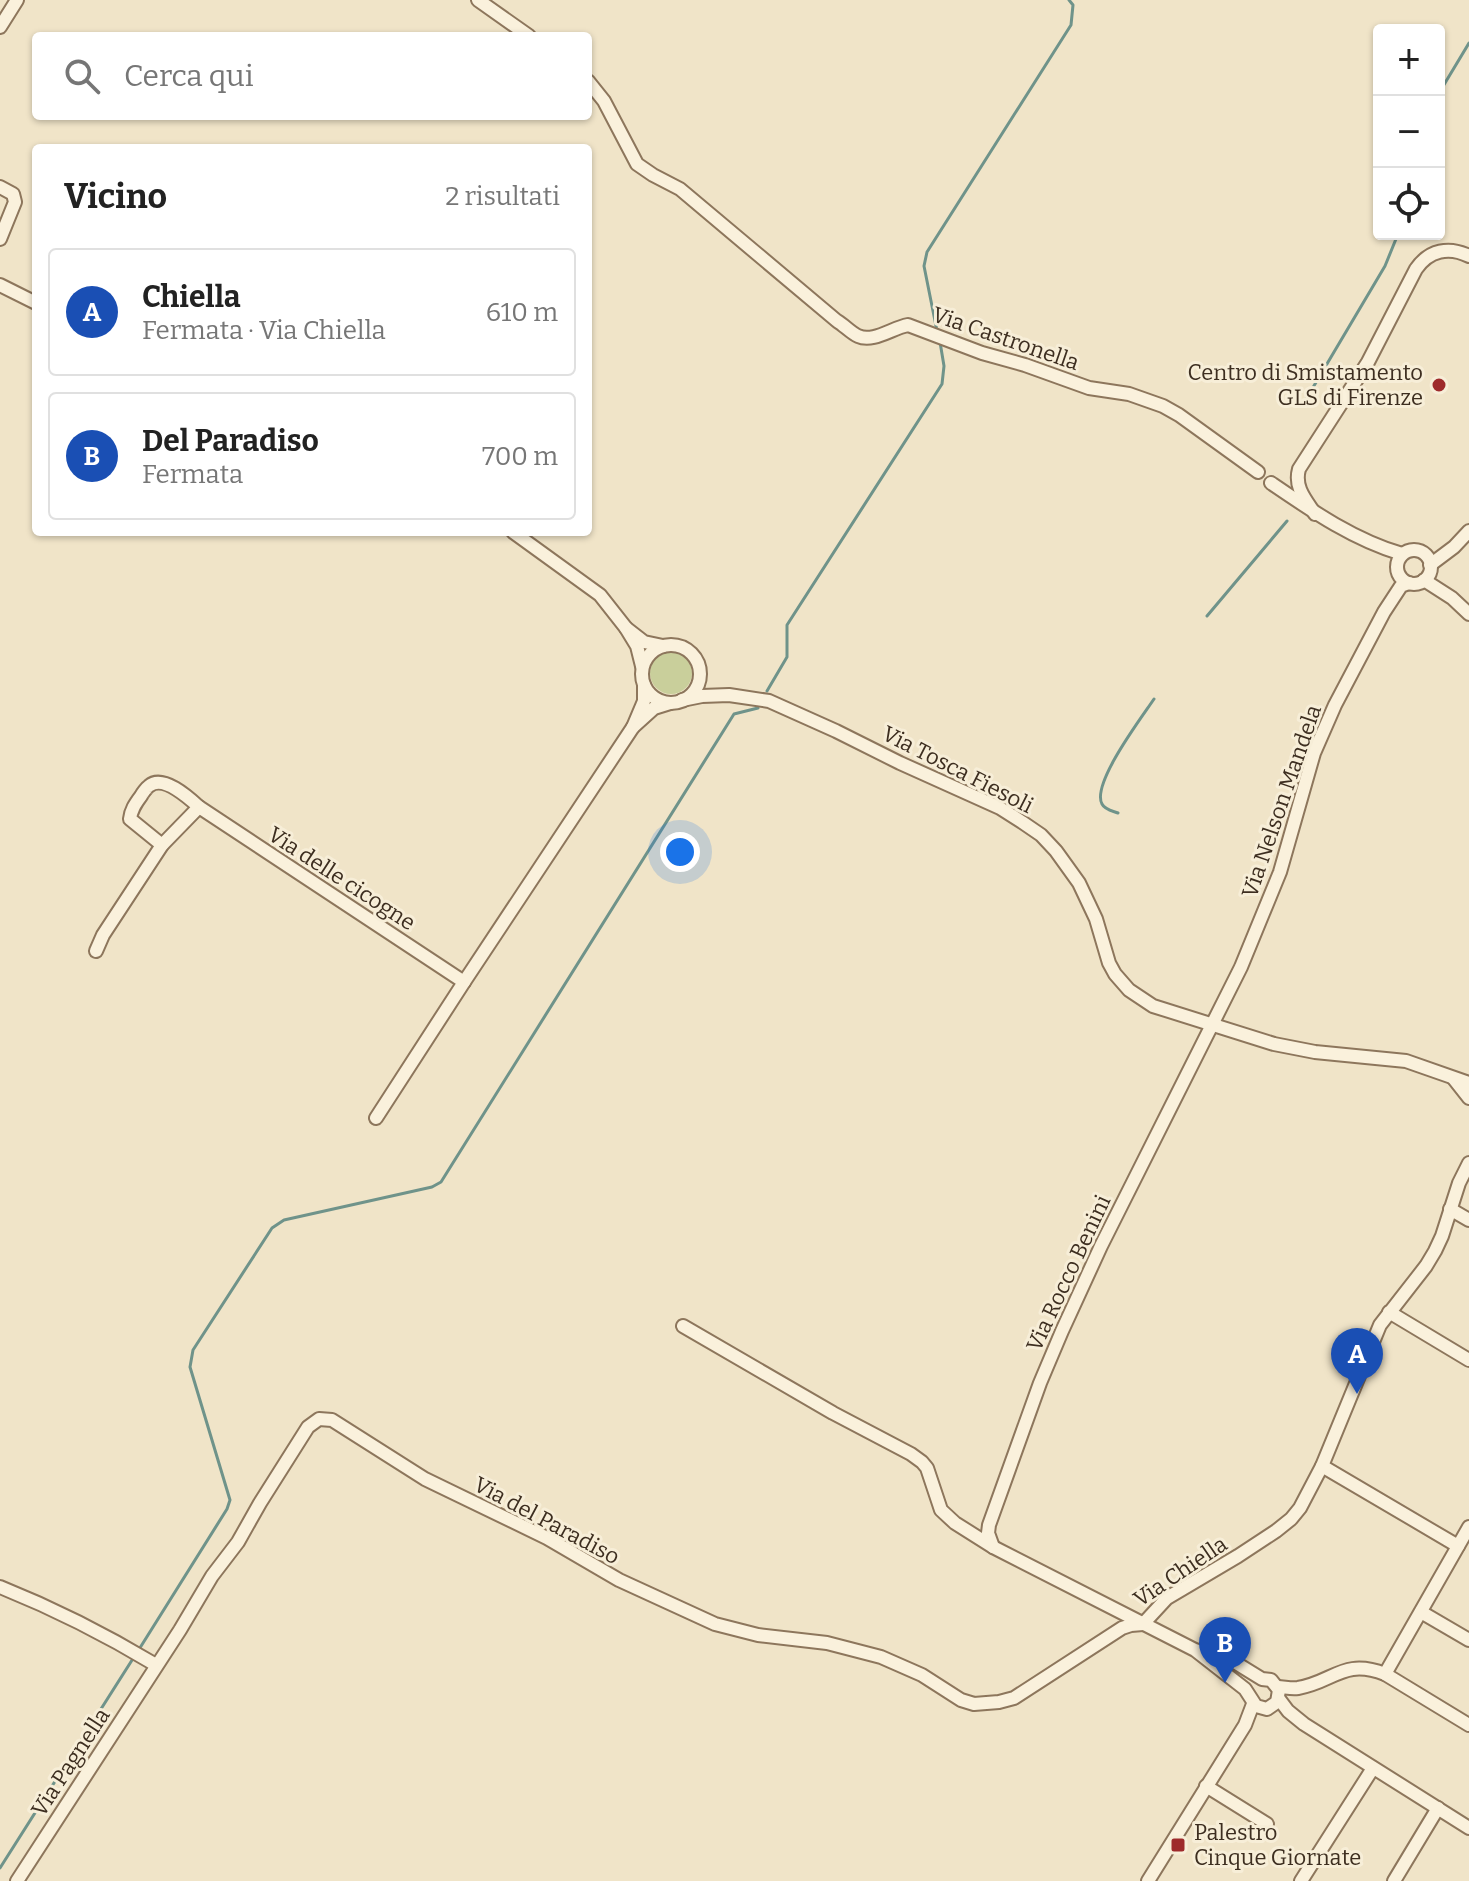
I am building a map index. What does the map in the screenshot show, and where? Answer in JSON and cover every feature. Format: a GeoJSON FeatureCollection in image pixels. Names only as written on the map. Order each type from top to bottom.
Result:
{"type":"FeatureCollection","features":[{"type":"Feature","properties":{"kind":"street"},"geometry":{"type":"LineString","coordinates":[[0,27],[17,0]]}},
{"type":"Feature","properties":{"kind":"street"},"geometry":{"type":"LineString","coordinates":[[478,0],[523,32]]}},
{"type":"Feature","properties":{"kind":"street","name":"Via Castronella"},"geometry":{"type":"LineString","coordinates":[[592,86],[604,101],[637,164],[680,189],[858,336],[876,337],[908,325],[1089,388],[1129,394],[1163,406],[1258,472]]}},
{"type":"Feature","properties":{"kind":"street"},"geometry":{"type":"LineString","coordinates":[[0,187],[13,194],[15,202],[0,239]]}},
{"type":"Feature","properties":{"kind":"street"},"geometry":{"type":"LineString","coordinates":[[1315,514],[1299,489],[1296,479],[1299,469],[1368,362],[1416,269],[1426,258],[1440,251],[1454,250],[1469,256]]}},
{"type":"Feature","properties":{"kind":"street"},"geometry":{"type":"LineString","coordinates":[[0,285],[32,301]]}},
{"type":"Feature","properties":{"kind":"street"},"geometry":{"type":"LineString","coordinates":[[1271,483],[1315,514],[1378,547],[1402,554],[1413,550],[1428,571],[1469,614]]}},
{"type":"Feature","properties":{"kind":"street"},"geometry":{"type":"LineString","coordinates":[[1378,547],[1402,576],[1417,583],[1442,554],[1454,547],[1469,531]]}},
{"type":"Feature","properties":{"kind":"street","name":"Via Tosca Fiesoli"},"geometry":{"type":"LineString","coordinates":[[519,536],[600,595],[626,628],[640,653],[644,685]]}},
{"type":"Feature","properties":{"kind":"street"},"geometry":{"type":"LineString","coordinates":[[1402,554],[1399,559],[1402,576]]}},
{"type":"Feature","properties":{"kind":"street","name":"Via Nelson Mandela"},"geometry":{"type":"LineString","coordinates":[[1212,1025],[1241,967],[1280,872],[1314,753],[1362,651],[1395,595],[1402,576]]}},
{"type":"Feature","properties":{"kind":"street","name":"Via Tosca Fiesoli"},"geometry":{"type":"LineString","coordinates":[[626,628],[644,642],[675,645],[691,653],[699,676],[729,695]]}},
{"type":"Feature","properties":{"kind":"street"},"geometry":{"type":"LineString","coordinates":[[642,668],[651,653],[663,646]]}},
{"type":"Feature","properties":{"kind":"street"},"geometry":{"type":"LineString","coordinates":[[633,727],[654,708],[676,701],[694,690],[699,676]]}},
{"type":"Feature","properties":{"kind":"street"},"geometry":{"type":"LineString","coordinates":[[644,685],[651,695],[662,701],[676,701]]}},
{"type":"Feature","properties":{"kind":"street"},"geometry":{"type":"LineString","coordinates":[[376,1118],[633,727],[644,701],[644,685]]}},
{"type":"Feature","properties":{"kind":"street","name":"Via Tosca Fiesoli"},"geometry":{"type":"LineString","coordinates":[[676,701],[729,695],[769,701],[1000,808],[1022,822],[1041,835],[1056,851],[1079,883],[1096,919],[1109,963],[1122,983],[1153,1006],[1292,1048],[1406,1061],[1469,1083]]}},
{"type":"Feature","properties":{"kind":"street","name":"Via delle cicogne"},"geometry":{"type":"LineString","coordinates":[[162,845],[130,819],[131,811],[148,786],[156,782],[186,795],[199,807],[464,982]]}},
{"type":"Feature","properties":{"kind":"street"},"geometry":{"type":"LineString","coordinates":[[96,951],[103,935],[162,845],[199,807]]}},
{"type":"Feature","properties":{"kind":"street","name":"Via Rocco Benini"},"geometry":{"type":"LineString","coordinates":[[993,1547],[988,1533],[989,1525],[1040,1383],[1101,1246],[1212,1025]]}},
{"type":"Feature","properties":{"kind":"street"},"geometry":{"type":"LineString","coordinates":[[1452,1077],[1469,1098]]}},
{"type":"Feature","properties":{"kind":"street","name":"Via Chiella"},"geometry":{"type":"LineString","coordinates":[[683,1326],[922,1462],[927,1468],[941,1510],[955,1523],[993,1547],[1143,1624],[1167,1598],[1238,1556],[1291,1519],[1300,1508],[1322,1466],[1372,1341],[1389,1312],[1426,1266],[1442,1236],[1459,1183],[1469,1163]]}},
{"type":"Feature","properties":{"kind":"street"},"geometry":{"type":"LineString","coordinates":[[1450,1209],[1469,1220]]}},
{"type":"Feature","properties":{"kind":"street"},"geometry":{"type":"LineString","coordinates":[[1389,1312],[1469,1360]]}},
{"type":"Feature","properties":{"kind":"street","name":"Via del Paradiso"},"geometry":{"type":"LineString","coordinates":[[151,1661],[180,1630],[308,1427],[316,1420],[325,1418],[425,1479],[547,1538],[619,1580],[715,1624],[737,1631],[827,1643],[881,1657],[922,1675],[961,1700],[974,1704],[1014,1698],[1122,1628],[1143,1624]]}},
{"type":"Feature","properties":{"kind":"street"},"geometry":{"type":"LineString","coordinates":[[1322,1466],[1458,1546]]}},
{"type":"Feature","properties":{"kind":"street"},"geometry":{"type":"LineString","coordinates":[[1385,1674],[1469,1527]]}},
{"type":"Feature","properties":{"kind":"street"},"geometry":{"type":"LineString","coordinates":[[0,1587],[37,1602],[151,1661]]}},
{"type":"Feature","properties":{"kind":"street"},"geometry":{"type":"LineString","coordinates":[[1421,1612],[1469,1640]]}},
{"type":"Feature","properties":{"kind":"street"},"geometry":{"type":"LineString","coordinates":[[1143,1624],[1195,1650],[1236,1663],[1262,1679],[1271,1680],[1288,1711],[1304,1724],[1469,1828]]}},
{"type":"Feature","properties":{"kind":"street"},"geometry":{"type":"LineString","coordinates":[[1195,1650],[1241,1686],[1255,1703],[1271,1708],[1278,1693]]}},
{"type":"Feature","properties":{"kind":"street","name":"Via Pagnella"},"geometry":{"type":"LineString","coordinates":[[17,1881],[151,1661]]}},
{"type":"Feature","properties":{"kind":"street"},"geometry":{"type":"LineString","coordinates":[[1278,1693],[1347,1669],[1365,1668],[1385,1674],[1469,1725]]}},
{"type":"Feature","properties":{"kind":"street"},"geometry":{"type":"LineString","coordinates":[[1148,1881],[1245,1724],[1255,1703],[1252,1686],[1262,1679]]}},
{"type":"Feature","properties":{"kind":"street"},"geometry":{"type":"LineString","coordinates":[[1301,1881],[1373,1768]]}},
{"type":"Feature","properties":{"kind":"street"},"geometry":{"type":"LineString","coordinates":[[1206,1786],[1267,1824]]}},
{"type":"Feature","properties":{"kind":"street"},"geometry":{"type":"LineString","coordinates":[[1394,1881],[1438,1808]]}},
{"type":"Feature","properties":{"kind":"green space"},"geometry":{"type":"Polygon","coordinates":[[[671,652],[686,658],[692,673],[686,688],[671,694],[656,688],[650,673],[656,658],[671,652]]]}},
{"type":"Feature","properties":{"kind":"waterway"},"geometry":{"type":"LineString","coordinates":[[937,331],[924,266],[927,252],[1071,25],[1073,5],[1069,0]]}},
{"type":"Feature","properties":{"kind":"waterway"},"geometry":{"type":"LineString","coordinates":[[1445,83],[1469,43]]}},
{"type":"Feature","properties":{"kind":"waterway"},"geometry":{"type":"LineString","coordinates":[[1302,406],[1385,266],[1396,240]]}},
{"type":"Feature","properties":{"kind":"waterway"},"geometry":{"type":"LineString","coordinates":[[767,691],[787,657],[787,625],[942,384],[944,366],[940,342]]}},
{"type":"Feature","properties":{"kind":"waterway"},"geometry":{"type":"LineString","coordinates":[[1207,616],[1287,521]]}},
{"type":"Feature","properties":{"kind":"waterway"},"geometry":{"type":"LineString","coordinates":[[1118,813],[1102,804],[1104,782],[1119,751],[1154,699]]}},
{"type":"Feature","properties":{"kind":"waterway"},"geometry":{"type":"LineString","coordinates":[[138,1651],[230,1500],[190,1367],[193,1350],[272,1228],[284,1220],[432,1187],[441,1182],[734,714],[758,708]]}},
{"type":"Feature","properties":{"kind":"waterway"},"geometry":{"type":"LineString","coordinates":[[0,1868],[134,1657]]}},
{"type":"Feature","properties":{"kind":"place","name":"Centro di Smistamento GLS di Firenze"},"geometry":{"type":"Point","coordinates":[1439,385]}},
{"type":"Feature","properties":{"kind":"place","name":"Chiella"},"geometry":{"type":"Point","coordinates":[1357,1394]}},
{"type":"Feature","properties":{"kind":"place","name":"Del Paradiso"},"geometry":{"type":"Point","coordinates":[1225,1683]}},
{"type":"Feature","properties":{"kind":"place","name":"Palestro Cinque Giornate"},"geometry":{"type":"Point","coordinates":[1178,1845]}}]}
